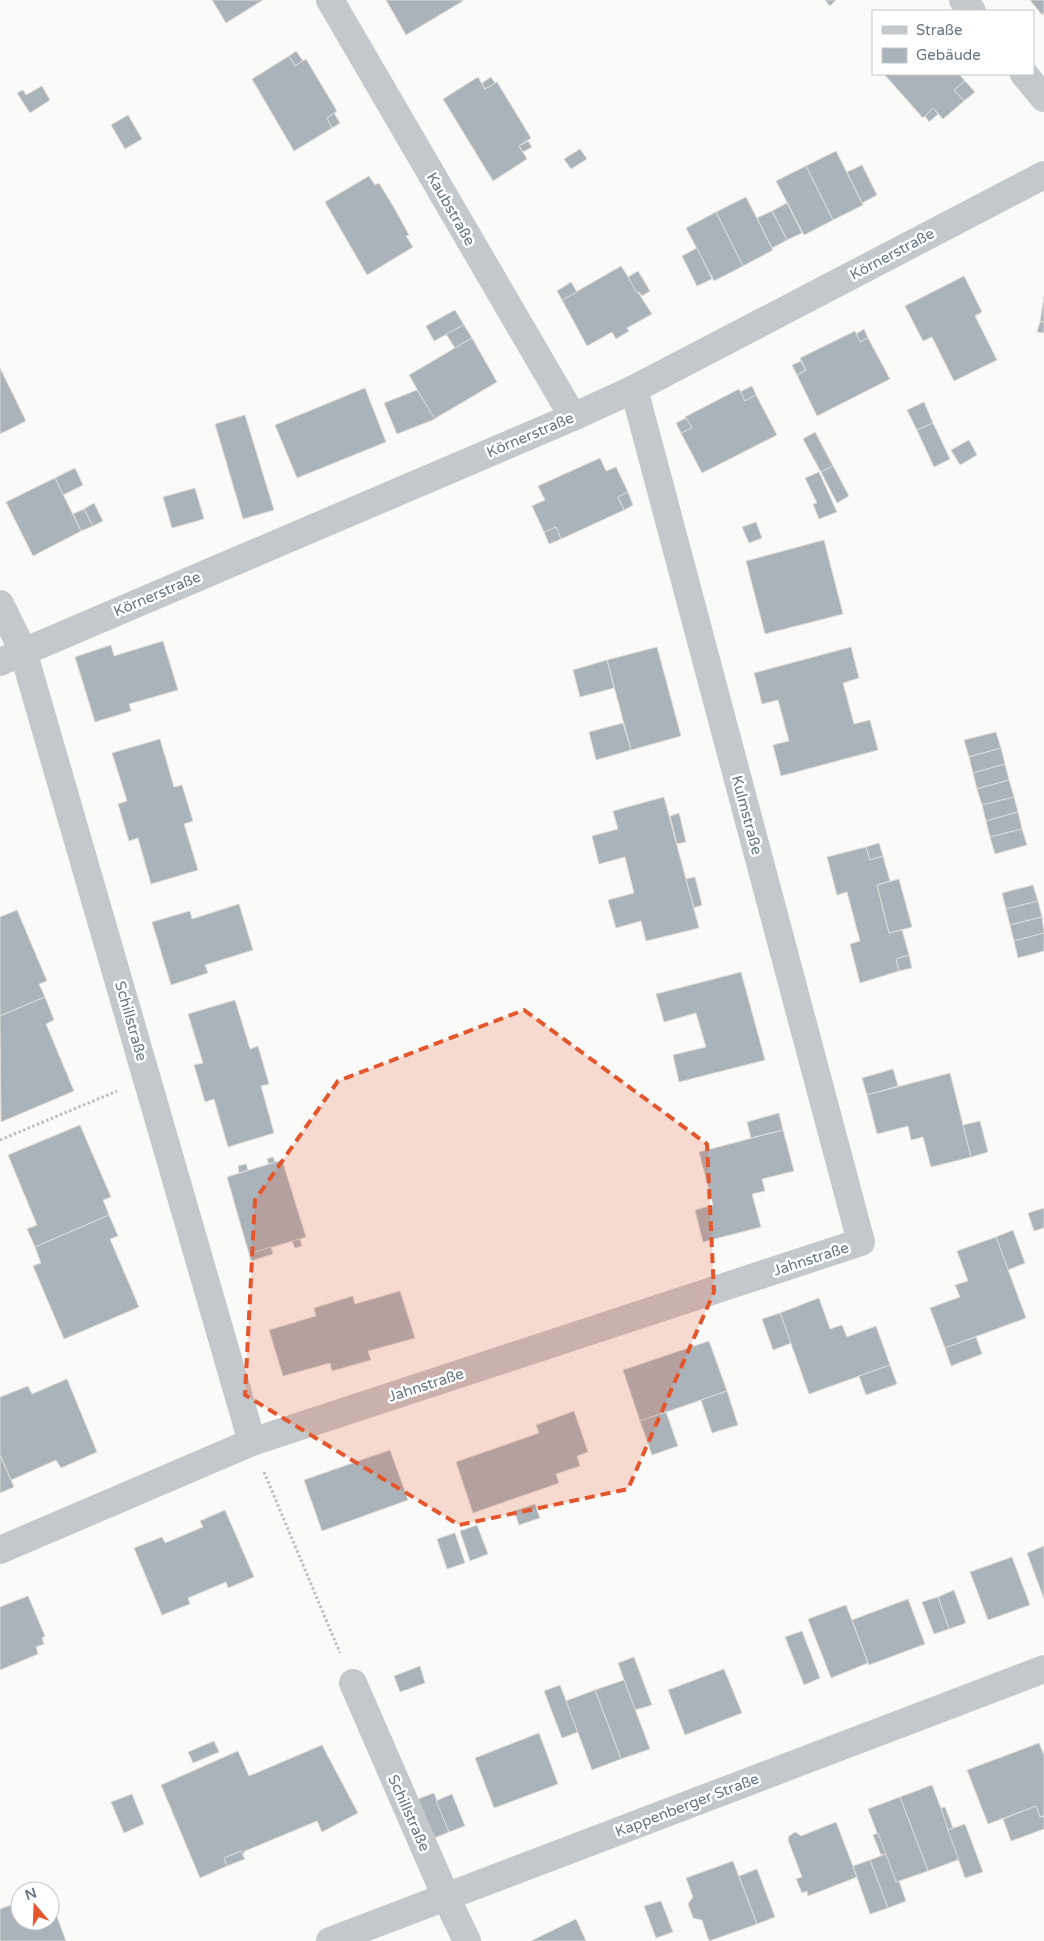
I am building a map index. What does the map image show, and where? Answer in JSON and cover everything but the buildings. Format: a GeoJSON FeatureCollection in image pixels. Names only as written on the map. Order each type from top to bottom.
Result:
{"type":"FeatureCollection","features":[{"type":"Feature","properties":{"kind":"street","name":"Kaubstraße"},"geometry":{"type":"LineString","coordinates":[[330,0],[573,417]]}},
{"type":"Feature","properties":{"kind":"street"},"geometry":{"type":"LineString","coordinates":[[963,0],[971,10]]}},
{"type":"Feature","properties":{"kind":"street"},"geometry":{"type":"LineString","coordinates":[[1025,75],[1044,98]]}},
{"type":"Feature","properties":{"kind":"street","name":"Körnerstraße"},"geometry":{"type":"LineString","coordinates":[[12,656],[573,417],[634,389],[1044,175]]}},
{"type":"Feature","properties":{"kind":"street","name":"Kulmstraße"},"geometry":{"type":"LineString","coordinates":[[634,389],[861,1242]]}},
{"type":"Feature","properties":{"kind":"street","name":"Schillstraße"},"geometry":{"type":"LineString","coordinates":[[0,604],[12,656],[147,1079],[252,1442]]}},
{"type":"Feature","properties":{"kind":"street","name":"Jahnstraße"},"geometry":{"type":"LineString","coordinates":[[0,1550],[252,1442],[861,1242]]}},
{"type":"Feature","properties":{"kind":"street","name":"Kappenberger Straße"},"geometry":{"type":"LineString","coordinates":[[330,1941],[1044,1669]]}},
{"type":"Feature","properties":{"kind":"street","name":"Schillstraße"},"geometry":{"type":"LineString","coordinates":[[352,1683],[467,1941]]}},
{"type":"Feature","properties":{"kind":"path"},"geometry":{"type":"LineString","coordinates":[[0,1140],[147,1079]]}},
{"type":"Feature","properties":{"kind":"path"},"geometry":{"type":"LineString","coordinates":[[252,1442],[352,1683]]}},
{"type":"Feature","properties":{"kind":"highlighted area"},"geometry":{"type":"Polygon","coordinates":[[[524,1010],[707,1144],[714,1292],[628,1489],[459,1525],[245,1395],[255,1200],[338,1081],[524,1010]]]}}]}
